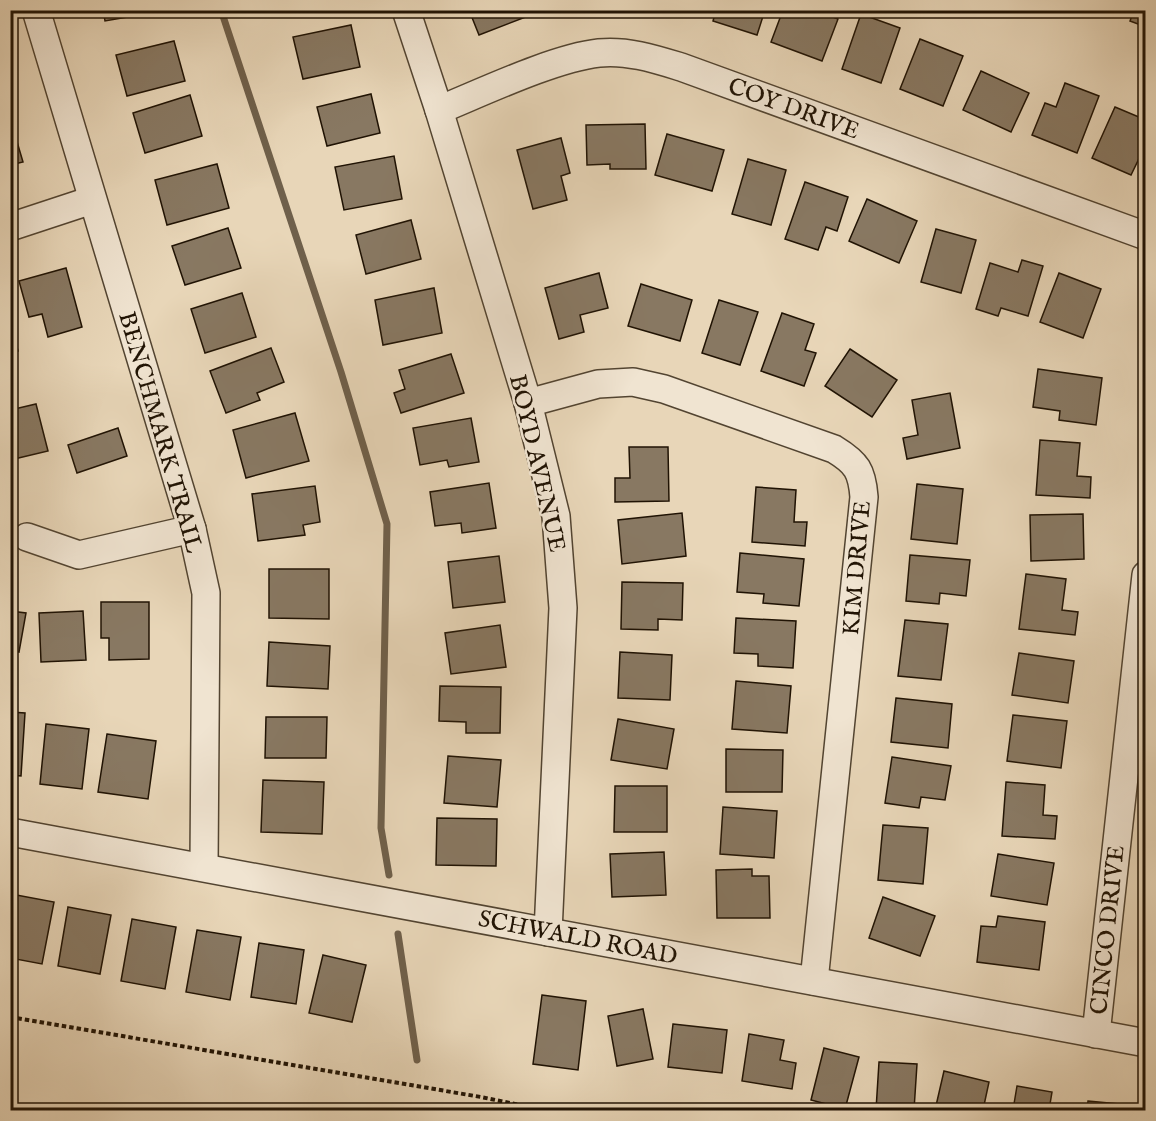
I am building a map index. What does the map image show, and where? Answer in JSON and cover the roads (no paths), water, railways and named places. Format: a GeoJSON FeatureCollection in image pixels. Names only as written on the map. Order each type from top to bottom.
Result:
{"type":"FeatureCollection","features":[{"type":"Feature","properties":{"kind":"street","name":"BENCHMARK TRAIL"},"geometry":{"type":"LineString","coordinates":[[36,10],[192,530],[206,593],[204,867]]}},
{"type":"Feature","properties":{"kind":"street","name":"BOYD AVENUE"},"geometry":{"type":"LineString","coordinates":[[406,10],[439,110],[528,403],[555,516],[564,608],[548,932]]}},
{"type":"Feature","properties":{"kind":"street","name":"COY DRIVE"},"geometry":{"type":"LineString","coordinates":[[439,110],[560,63],[599,53],[652,58],[681,66],[1146,236]]}},
{"type":"Feature","properties":{"kind":"street"},"geometry":{"type":"LineString","coordinates":[[10,227],[92,200]]}},
{"type":"Feature","properties":{"kind":"street","name":"KIM DRIVE"},"geometry":{"type":"LineString","coordinates":[[528,403],[598,384],[633,382],[664,389],[834,449],[850,459],[862,476],[864,497],[814,981]]}},
{"type":"Feature","properties":{"kind":"street"},"geometry":{"type":"LineString","coordinates":[[27,537],[79,555],[192,530]]}},
{"type":"Feature","properties":{"kind":"street","name":"CINCO DRIVE"},"geometry":{"type":"LineString","coordinates":[[1096,1034],[1146,575]]}},
{"type":"Feature","properties":{"kind":"street","name":"SCHWALD ROAD"},"geometry":{"type":"LineString","coordinates":[[10,832],[1146,1043]]}},
{"type":"Feature","properties":{"kind":"waterway"},"geometry":{"type":"LineString","coordinates":[[221,10],[341,372],[387,524],[381,828],[389,875]]}},
{"type":"Feature","properties":{"kind":"waterway"},"geometry":{"type":"LineString","coordinates":[[398,934],[417,1060]]}}]}
